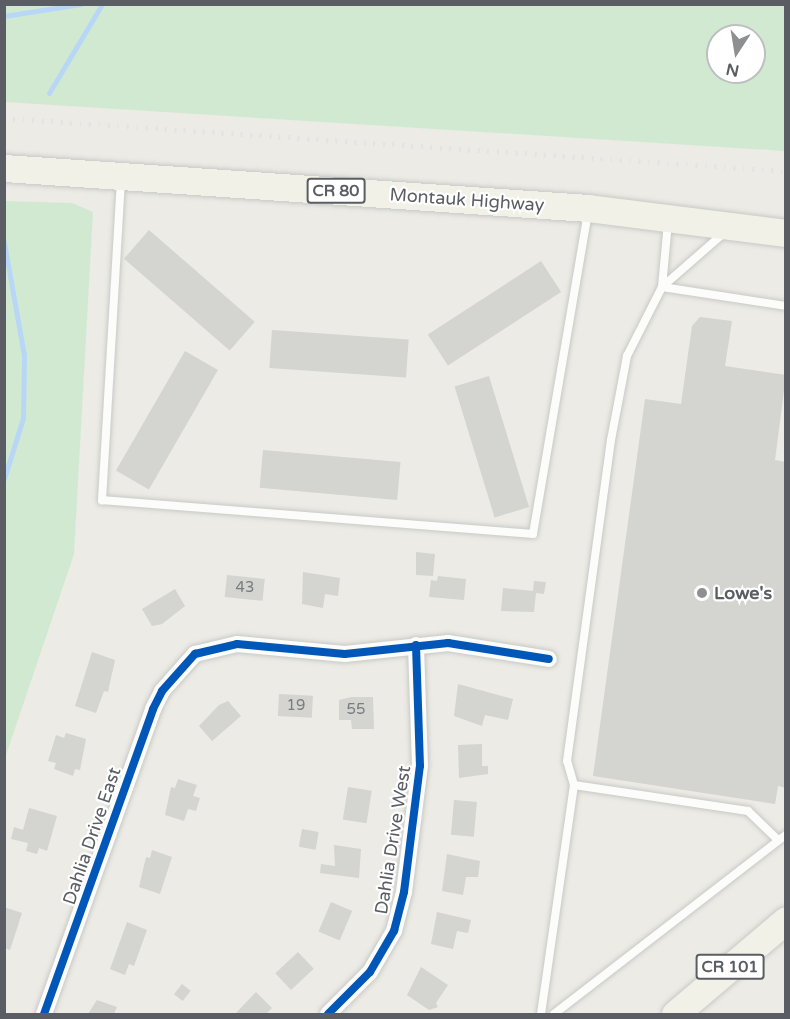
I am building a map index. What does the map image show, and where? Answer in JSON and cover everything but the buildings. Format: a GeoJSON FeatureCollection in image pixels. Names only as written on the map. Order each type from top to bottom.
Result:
{"type":"FeatureCollection","features":[{"type":"Feature","properties":{"kind":"main road","name":"Montauk Highway"},"geometry":{"type":"LineString","coordinates":[[4,168],[588,208],[734,224],[786,233]]}},
{"type":"Feature","properties":{"kind":"main road","name":"CR 101"},"geometry":{"type":"LineString","coordinates":[[675,1014],[786,920]]}},
{"type":"Feature","properties":{"kind":"street","name":"Dahlia Drive East"},"geometry":{"type":"LineString","coordinates":[[44,1014],[153,709],[177,672],[195,654],[237,644],[345,654],[448,643],[549,659]]}},
{"type":"Feature","properties":{"kind":"street","name":"Dahlia Drive West"},"geometry":{"type":"LineString","coordinates":[[328,1014],[370,972],[394,931],[404,892],[420,766],[416,645]]}},
{"type":"Feature","properties":{"kind":"lane"},"geometry":{"type":"LineString","coordinates":[[121,176],[102,500],[533,534],[588,208]]}},
{"type":"Feature","properties":{"kind":"lane"},"geometry":{"type":"LineString","coordinates":[[541,1014],[574,784],[567,761],[624,369],[662,287],[668,216]]}},
{"type":"Feature","properties":{"kind":"lane"},"geometry":{"type":"LineString","coordinates":[[662,287],[734,224]]}},
{"type":"Feature","properties":{"kind":"lane"},"geometry":{"type":"LineString","coordinates":[[662,287],[786,306]]}},
{"type":"Feature","properties":{"kind":"lane"},"geometry":{"type":"LineString","coordinates":[[554,1014],[782,837],[748,811],[574,784]]}},
{"type":"Feature","properties":{"kind":"green space"},"geometry":{"type":"Polygon","coordinates":[[[4,5],[785,5],[785,151],[5,102],[4,5]]]}},
{"type":"Feature","properties":{"kind":"green space"},"geometry":{"type":"Polygon","coordinates":[[[5,201],[72,203],[93,212],[74,554],[5,758],[5,201]]]}},
{"type":"Feature","properties":{"kind":"waterway"},"geometry":{"type":"LineString","coordinates":[[4,16],[81,4]]}},
{"type":"Feature","properties":{"kind":"waterway"},"geometry":{"type":"LineString","coordinates":[[49,93],[102,4]]}},
{"type":"Feature","properties":{"kind":"waterway"},"geometry":{"type":"LineString","coordinates":[[4,242],[24,355],[23,418],[4,479]]}},
{"type":"Feature","properties":{"kind":"railway"},"geometry":{"type":"LineString","coordinates":[[4,118],[786,171]]}},
{"type":"Feature","properties":{"kind":"cycle path"},"geometry":{"type":"LineString","coordinates":[[44,1014],[153,709],[162,691],[195,654],[237,644],[345,654],[448,643],[549,659]]}},
{"type":"Feature","properties":{"kind":"cycle path"},"geometry":{"type":"LineString","coordinates":[[328,1014],[370,972],[394,931],[404,892],[420,766],[416,645]]}},
{"type":"Feature","properties":{"kind":"place","name":"Lowe's"},"geometry":{"type":"Point","coordinates":[702,593]}}]}
